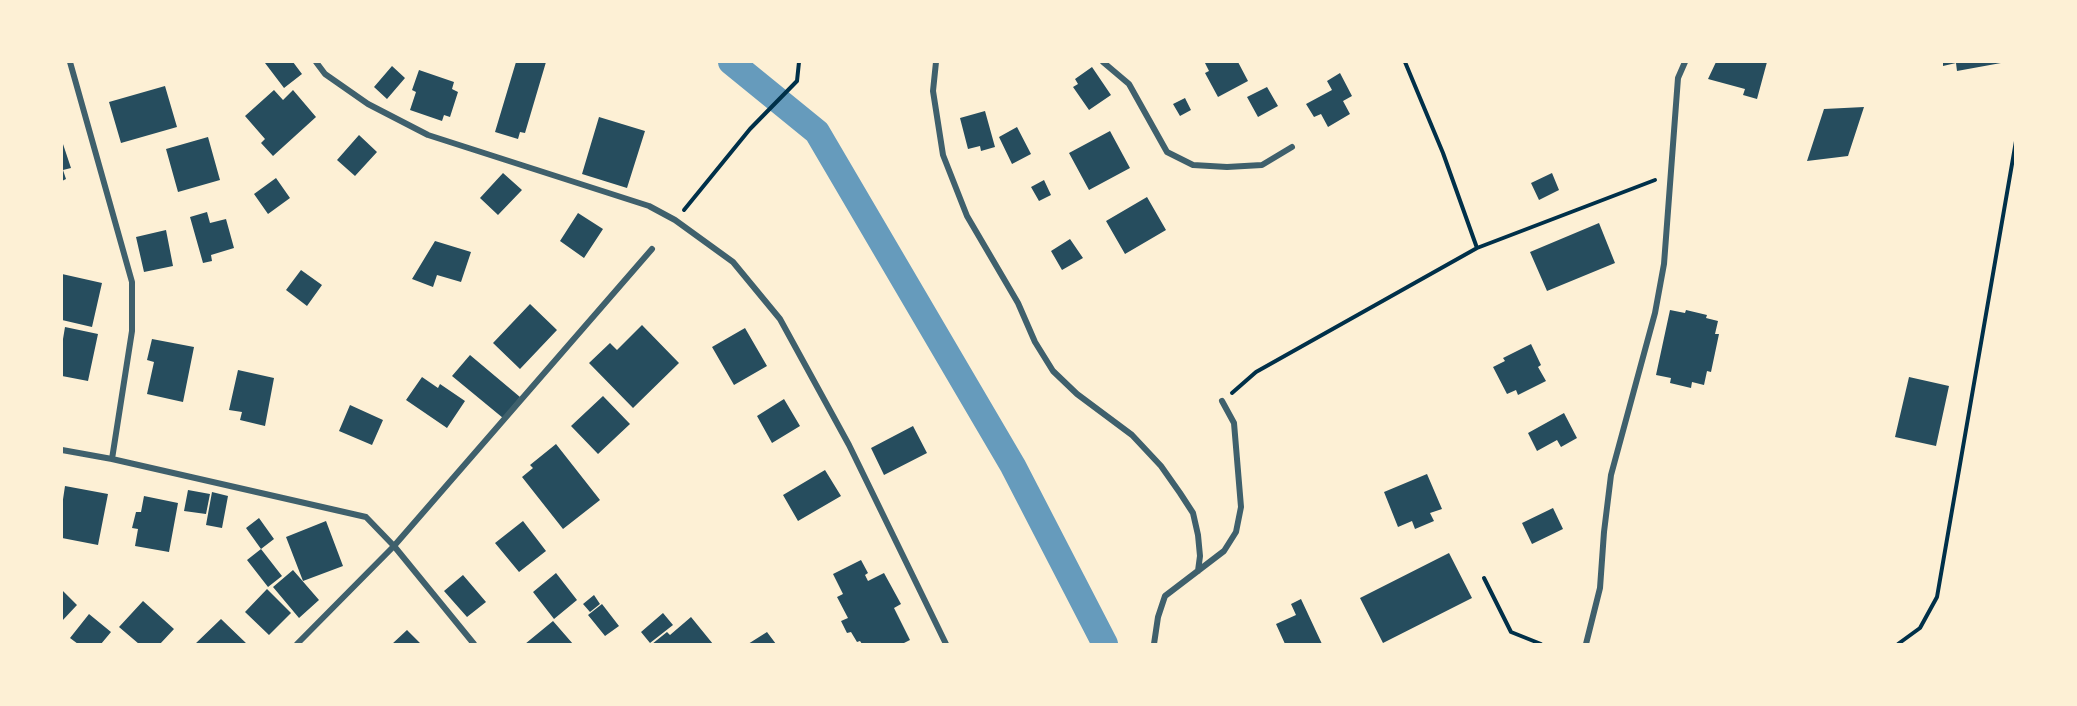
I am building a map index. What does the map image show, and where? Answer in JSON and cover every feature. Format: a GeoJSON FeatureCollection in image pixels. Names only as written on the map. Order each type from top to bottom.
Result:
{"type":"FeatureCollection","features":[{"type":"Feature","properties":{"kind":"street"},"geometry":{"type":"LineString","coordinates":[[70,62],[132,282],[132,331],[112,459]]}},
{"type":"Feature","properties":{"kind":"street"},"geometry":{"type":"LineString","coordinates":[[316,62],[326,74],[368,104],[428,135],[649,206],[675,220],[734,262],[780,319],[849,445],[946,645]]}},
{"type":"Feature","properties":{"kind":"street"},"geometry":{"type":"LineString","coordinates":[[936,62],[933,91],[943,155],[967,216],[1018,303],[1035,342],[1053,371],[1077,394],[1132,435],[1161,466],[1180,492],[1193,513],[1200,556],[1198,571]]}},
{"type":"Feature","properties":{"kind":"street"},"geometry":{"type":"LineString","coordinates":[[1103,62],[1129,84],[1167,152],[1193,165],[1227,167],[1262,165],[1292,147]]}},
{"type":"Feature","properties":{"kind":"street"},"geometry":{"type":"LineString","coordinates":[[1586,645],[1600,588],[1611,475],[1655,313],[1664,264],[1678,78],[1685,62]]}},
{"type":"Feature","properties":{"kind":"street"},"geometry":{"type":"LineString","coordinates":[[297,645],[394,546],[652,249]]}},
{"type":"Feature","properties":{"kind":"street"},"geometry":{"type":"LineString","coordinates":[[1154,645],[1158,617],[1165,596],[1224,551],[1236,532],[1241,507],[1234,423],[1222,401]]}},
{"type":"Feature","properties":{"kind":"street"},"geometry":{"type":"LineString","coordinates":[[62,450],[112,459],[366,517],[394,546],[474,645]]}},
{"type":"Feature","properties":{"kind":"path"},"geometry":{"type":"LineString","coordinates":[[675,220],[750,129],[797,81],[799,62]]}},
{"type":"Feature","properties":{"kind":"path"},"geometry":{"type":"LineString","coordinates":[[1405,62],[1443,153],[1477,248]]}},
{"type":"Feature","properties":{"kind":"path"},"geometry":{"type":"LineString","coordinates":[[1898,645],[1920,628],[1937,597],[2016,141]]}},
{"type":"Feature","properties":{"kind":"path"},"geometry":{"type":"LineString","coordinates":[[1222,401],[1256,372],[1477,248],[1671,174]]}},
{"type":"Feature","properties":{"kind":"path"},"geometry":{"type":"LineString","coordinates":[[1484,578],[1511,632],[1541,645]]}},
{"type":"Feature","properties":{"kind":"building"},"geometry":{"type":"Polygon","coordinates":[[[266,62],[293,62],[302,74],[284,88],[266,62]]]}},
{"type":"Feature","properties":{"kind":"building"},"geometry":{"type":"Polygon","coordinates":[[[516,62],[546,62],[525,133],[520,132],[518,139],[495,132],[516,62]]]}},
{"type":"Feature","properties":{"kind":"building"},"geometry":{"type":"Polygon","coordinates":[[[1238,62],[1248,81],[1218,97],[1205,73],[1209,71],[1205,63],[1238,62]]]}},
{"type":"Feature","properties":{"kind":"building"},"geometry":{"type":"Polygon","coordinates":[[[1716,62],[1767,62],[1757,99],[1743,95],[1745,89],[1708,79],[1716,62]]]}},
{"type":"Feature","properties":{"kind":"building"},"geometry":{"type":"Polygon","coordinates":[[[1943,62],[2001,63],[1957,71],[1956,63],[1943,66],[1943,62]]]}},
{"type":"Feature","properties":{"kind":"building"},"geometry":{"type":"Polygon","coordinates":[[[392,66],[405,78],[387,99],[374,87],[392,66]]]}},
{"type":"Feature","properties":{"kind":"building"},"geometry":{"type":"Polygon","coordinates":[[[1092,67],[1111,95],[1089,110],[1073,87],[1078,84],[1075,79],[1092,67]]]}},
{"type":"Feature","properties":{"kind":"building"},"geometry":{"type":"Polygon","coordinates":[[[419,70],[454,82],[452,89],[458,92],[450,117],[444,115],[442,121],[410,110],[416,92],[412,90],[419,70]]]}},
{"type":"Feature","properties":{"kind":"building"},"geometry":{"type":"Polygon","coordinates":[[[1340,73],[1352,96],[1343,101],[1350,114],[1328,127],[1321,114],[1314,117],[1306,104],[1332,90],[1327,81],[1340,73]]]}},
{"type":"Feature","properties":{"kind":"building"},"geometry":{"type":"Polygon","coordinates":[[[165,86],[177,127],[121,143],[109,102],[165,86]]]}},
{"type":"Feature","properties":{"kind":"building"},"geometry":{"type":"Polygon","coordinates":[[[1267,87],[1278,106],[1258,117],[1247,97],[1267,87]]]}},
{"type":"Feature","properties":{"kind":"building"},"geometry":{"type":"Polygon","coordinates":[[[274,90],[283,100],[293,90],[316,117],[273,156],[261,143],[265,139],[245,116],[274,90]]]}},
{"type":"Feature","properties":{"kind":"building"},"geometry":{"type":"Polygon","coordinates":[[[1185,98],[1191,110],[1180,116],[1173,104],[1185,98]]]}},
{"type":"Feature","properties":{"kind":"building"},"geometry":{"type":"Polygon","coordinates":[[[1864,107],[1848,156],[1807,161],[1824,109],[1864,107]]]}},
{"type":"Feature","properties":{"kind":"building"},"geometry":{"type":"Polygon","coordinates":[[[985,111],[995,147],[981,151],[980,146],[968,149],[960,118],[985,111]]]}},
{"type":"Feature","properties":{"kind":"building"},"geometry":{"type":"Polygon","coordinates":[[[599,117],[645,131],[627,188],[582,174],[599,117]]]}},
{"type":"Feature","properties":{"kind":"building"},"geometry":{"type":"Polygon","coordinates":[[[1017,127],[1031,154],[1012,164],[999,137],[1017,127]]]}},
{"type":"Feature","properties":{"kind":"building"},"geometry":{"type":"Polygon","coordinates":[[[1110,131],[1130,168],[1089,190],[1069,153],[1110,131]]]}},
{"type":"Feature","properties":{"kind":"building"},"geometry":{"type":"Polygon","coordinates":[[[359,135],[377,152],[355,176],[337,160],[359,135]]]}},
{"type":"Feature","properties":{"kind":"building"},"geometry":{"type":"Polygon","coordinates":[[[208,137],[220,180],[178,192],[166,149],[208,137]]]}},
{"type":"Feature","properties":{"kind":"building"},"geometry":{"type":"Polygon","coordinates":[[[62,141],[71,168],[63,170],[66,179],[62,181],[62,141]]]}},
{"type":"Feature","properties":{"kind":"building"},"geometry":{"type":"Polygon","coordinates":[[[503,173],[522,190],[498,215],[480,198],[503,173]]]}},
{"type":"Feature","properties":{"kind":"building"},"geometry":{"type":"Polygon","coordinates":[[[1552,173],[1559,190],[1539,200],[1531,183],[1552,173]]]}},
{"type":"Feature","properties":{"kind":"building"},"geometry":{"type":"Polygon","coordinates":[[[276,178],[290,198],[268,214],[254,194],[276,178]]]}},
{"type":"Feature","properties":{"kind":"building"},"geometry":{"type":"Polygon","coordinates":[[[1044,180],[1051,195],[1039,201],[1031,187],[1044,180]]]}},
{"type":"Feature","properties":{"kind":"building"},"geometry":{"type":"Polygon","coordinates":[[[1147,197],[1166,230],[1125,254],[1106,221],[1147,197]]]}},
{"type":"Feature","properties":{"kind":"building"},"geometry":{"type":"Polygon","coordinates":[[[207,212],[210,223],[226,219],[234,248],[211,255],[212,261],[203,263],[190,217],[207,212]]]}},
{"type":"Feature","properties":{"kind":"building"},"geometry":{"type":"Polygon","coordinates":[[[578,213],[603,229],[584,258],[560,241],[578,213]]]}},
{"type":"Feature","properties":{"kind":"building"},"geometry":{"type":"Polygon","coordinates":[[[1599,223],[1615,263],[1547,291],[1530,252],[1599,223]]]}},
{"type":"Feature","properties":{"kind":"building"},"geometry":{"type":"Polygon","coordinates":[[[166,230],[173,266],[144,272],[136,237],[166,230]]]}},
{"type":"Feature","properties":{"kind":"building"},"geometry":{"type":"Polygon","coordinates":[[[1070,239],[1083,258],[1062,270],[1051,251],[1070,239]]]}},
{"type":"Feature","properties":{"kind":"building"},"geometry":{"type":"Polygon","coordinates":[[[435,241],[471,252],[461,282],[437,275],[433,287],[412,279],[435,241]]]}},
{"type":"Feature","properties":{"kind":"building"},"geometry":{"type":"Polygon","coordinates":[[[301,270],[322,285],[307,306],[286,290],[301,270]]]}},
{"type":"Feature","properties":{"kind":"building"},"geometry":{"type":"Polygon","coordinates":[[[62,274],[102,283],[92,327],[62,320],[62,274]]]}},
{"type":"Feature","properties":{"kind":"building"},"geometry":{"type":"Polygon","coordinates":[[[530,304],[557,330],[520,369],[493,343],[530,304]]]}},
{"type":"Feature","properties":{"kind":"building"},"geometry":{"type":"Polygon","coordinates":[[[1670,310],[1685,313],[1686,310],[1707,315],[1706,318],[1718,321],[1715,334],[1719,334],[1711,372],[1707,371],[1704,385],[1692,382],[1691,388],[1670,383],[1671,378],[1656,375],[1670,310]]]}},
{"type":"Feature","properties":{"kind":"building"},"geometry":{"type":"Polygon","coordinates":[[[642,325],[679,363],[633,408],[589,363],[610,343],[617,350],[642,325]]]}},
{"type":"Feature","properties":{"kind":"building"},"geometry":{"type":"Polygon","coordinates":[[[65,327],[98,334],[88,381],[62,376],[62,345],[65,327]]]}},
{"type":"Feature","properties":{"kind":"building"},"geometry":{"type":"Polygon","coordinates":[[[745,328],[767,366],[734,385],[712,347],[745,328]]]}},
{"type":"Feature","properties":{"kind":"building"},"geometry":{"type":"Polygon","coordinates":[[[152,339],[194,347],[183,402],[147,394],[154,362],[147,360],[152,339]]]}},
{"type":"Feature","properties":{"kind":"building"},"geometry":{"type":"Polygon","coordinates":[[[1531,344],[1541,365],[1538,367],[1546,381],[1518,395],[1516,390],[1507,394],[1493,367],[1505,361],[1503,358],[1531,344]]]}},
{"type":"Feature","properties":{"kind":"building"},"geometry":{"type":"Polygon","coordinates":[[[470,355],[520,397],[503,418],[452,376],[470,355]]]}},
{"type":"Feature","properties":{"kind":"building"},"geometry":{"type":"Polygon","coordinates":[[[238,370],[274,378],[265,426],[240,420],[242,412],[229,410],[238,370]]]}},
{"type":"Feature","properties":{"kind":"building"},"geometry":{"type":"Polygon","coordinates":[[[422,377],[438,388],[440,384],[465,401],[447,428],[406,400],[422,377]]]}},
{"type":"Feature","properties":{"kind":"building"},"geometry":{"type":"Polygon","coordinates":[[[1909,377],[1949,386],[1936,446],[1895,437],[1909,377]]]}},
{"type":"Feature","properties":{"kind":"building"},"geometry":{"type":"Polygon","coordinates":[[[603,396],[630,424],[598,454],[571,426],[603,396]]]}},
{"type":"Feature","properties":{"kind":"building"},"geometry":{"type":"Polygon","coordinates":[[[784,399],[800,426],[772,443],[757,416],[784,399]]]}},
{"type":"Feature","properties":{"kind":"building"},"geometry":{"type":"Polygon","coordinates":[[[350,405],[383,420],[372,445],[339,431],[350,405]]]}},
{"type":"Feature","properties":{"kind":"building"},"geometry":{"type":"Polygon","coordinates":[[[1564,413],[1577,438],[1561,447],[1557,440],[1537,451],[1528,433],[1564,413]]]}},
{"type":"Feature","properties":{"kind":"building"},"geometry":{"type":"Polygon","coordinates":[[[913,426],[927,453],[884,475],[871,448],[913,426]]]}},
{"type":"Feature","properties":{"kind":"building"},"geometry":{"type":"Polygon","coordinates":[[[556,444],[600,500],[563,529],[522,477],[533,468],[530,465],[556,444]]]}},
{"type":"Feature","properties":{"kind":"building"},"geometry":{"type":"Polygon","coordinates":[[[825,470],[841,496],[798,521],[783,495],[825,470]]]}},
{"type":"Feature","properties":{"kind":"building"},"geometry":{"type":"Polygon","coordinates":[[[1427,474],[1442,509],[1430,513],[1434,521],[1415,529],[1412,521],[1398,527],[1384,492],[1427,474]]]}},
{"type":"Feature","properties":{"kind":"building"},"geometry":{"type":"Polygon","coordinates":[[[65,486],[108,494],[98,545],[62,538],[62,506],[65,486]]]}},
{"type":"Feature","properties":{"kind":"building"},"geometry":{"type":"Polygon","coordinates":[[[188,490],[210,494],[206,514],[184,511],[188,490]]]}},
{"type":"Feature","properties":{"kind":"building"},"geometry":{"type":"Polygon","coordinates":[[[212,492],[228,496],[222,528],[206,525],[212,492]]]}},
{"type":"Feature","properties":{"kind":"building"},"geometry":{"type":"Polygon","coordinates":[[[144,496],[178,503],[169,552],[135,546],[138,529],[132,528],[136,512],[141,512],[144,496]]]}},
{"type":"Feature","properties":{"kind":"building"},"geometry":{"type":"Polygon","coordinates":[[[1553,508],[1563,529],[1532,544],[1522,523],[1553,508]]]}},
{"type":"Feature","properties":{"kind":"building"},"geometry":{"type":"Polygon","coordinates":[[[259,518],[274,539],[261,549],[246,528],[259,518]]]}},
{"type":"Feature","properties":{"kind":"building"},"geometry":{"type":"Polygon","coordinates":[[[326,521],[343,566],[303,581],[286,537],[326,521]]]}},
{"type":"Feature","properties":{"kind":"building"},"geometry":{"type":"Polygon","coordinates":[[[523,521],[546,551],[519,572],[495,543],[523,521]]]}},
{"type":"Feature","properties":{"kind":"building"},"geometry":{"type":"Polygon","coordinates":[[[261,549],[282,576],[268,587],[247,560],[261,549]]]}},
{"type":"Feature","properties":{"kind":"building"},"geometry":{"type":"Polygon","coordinates":[[[1449,553],[1472,598],[1383,643],[1360,598],[1449,553]]]}},
{"type":"Feature","properties":{"kind":"building"},"geometry":{"type":"Polygon","coordinates":[[[861,560],[868,573],[865,575],[868,581],[884,573],[901,604],[894,608],[910,640],[902,644],[862,644],[860,641],[857,642],[851,632],[847,633],[841,621],[848,618],[837,597],[843,594],[833,574],[861,560]]]}},
{"type":"Feature","properties":{"kind":"building"},"geometry":{"type":"Polygon","coordinates":[[[293,570],[319,600],[299,618],[273,587],[293,570]]]}},
{"type":"Feature","properties":{"kind":"building"},"geometry":{"type":"Polygon","coordinates":[[[556,573],[577,600],[554,619],[533,592],[556,573]]]}},
{"type":"Feature","properties":{"kind":"building"},"geometry":{"type":"Polygon","coordinates":[[[463,575],[486,602],[467,617],[444,591],[463,575]]]}},
{"type":"Feature","properties":{"kind":"building"},"geometry":{"type":"Polygon","coordinates":[[[267,589],[291,613],[269,635],[245,612],[267,589]]]}},
{"type":"Feature","properties":{"kind":"building"},"geometry":{"type":"Polygon","coordinates":[[[62,590],[77,605],[62,621],[62,590]]]}},
{"type":"Feature","properties":{"kind":"building"},"geometry":{"type":"Polygon","coordinates":[[[594,595],[600,604],[590,612],[583,604],[594,595]]]}},
{"type":"Feature","properties":{"kind":"building"},"geometry":{"type":"Polygon","coordinates":[[[1301,599],[1322,644],[1285,644],[1276,624],[1296,615],[1291,604],[1301,599]]]}},
{"type":"Feature","properties":{"kind":"building"},"geometry":{"type":"Polygon","coordinates":[[[143,601],[174,629],[160,644],[139,644],[119,627],[143,601]]]}},
{"type":"Feature","properties":{"kind":"building"},"geometry":{"type":"Polygon","coordinates":[[[602,604],[619,626],[605,636],[588,615],[602,604]]]}},
{"type":"Feature","properties":{"kind":"building"},"geometry":{"type":"Polygon","coordinates":[[[663,613],[673,625],[650,643],[641,632],[663,613]]]}},
{"type":"Feature","properties":{"kind":"building"},"geometry":{"type":"Polygon","coordinates":[[[89,614],[111,632],[101,644],[78,644],[70,638],[89,614]]]}},
{"type":"Feature","properties":{"kind":"building"},"geometry":{"type":"Polygon","coordinates":[[[691,617],[713,644],[652,644],[667,632],[670,635],[691,617]]]}},
{"type":"Feature","properties":{"kind":"building"},"geometry":{"type":"Polygon","coordinates":[[[221,619],[247,644],[195,644],[221,619]]]}},
{"type":"Feature","properties":{"kind":"building"},"geometry":{"type":"Polygon","coordinates":[[[553,621],[573,644],[525,644],[553,621]]]}},
{"type":"Feature","properties":{"kind":"building"},"geometry":{"type":"Polygon","coordinates":[[[407,630],[421,644],[392,644],[407,630]]]}},
{"type":"Feature","properties":{"kind":"building"},"geometry":{"type":"Polygon","coordinates":[[[767,632],[776,644],[748,644],[767,632]]]}},
{"type":"Feature","properties":{"kind":"waterway"},"geometry":{"type":"LineString","coordinates":[[731,62],[817,132],[1013,466],[1105,644]]}}]}
